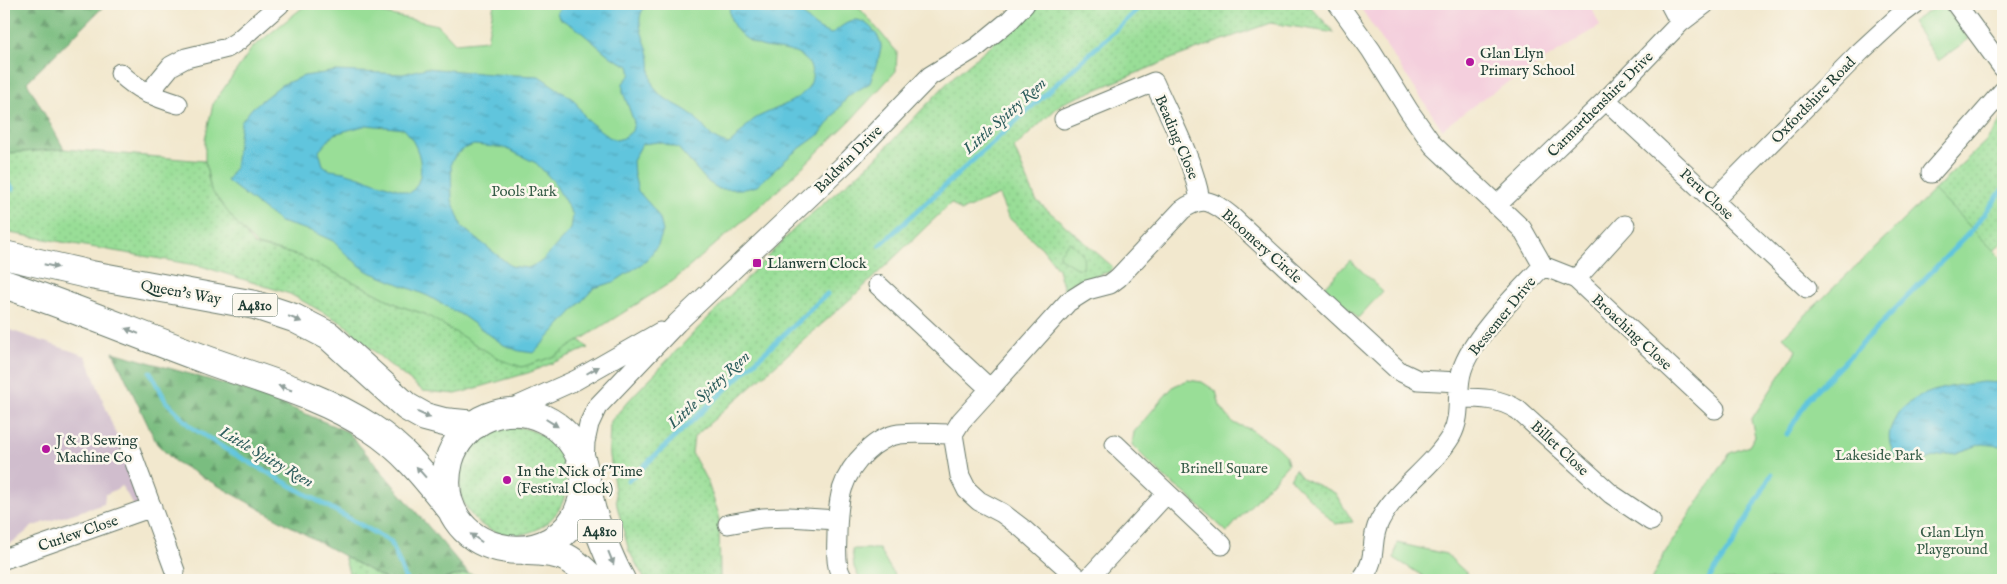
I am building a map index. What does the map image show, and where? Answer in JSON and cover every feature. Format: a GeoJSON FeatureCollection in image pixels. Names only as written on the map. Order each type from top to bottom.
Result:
{"type":"FeatureCollection","features":[{"type":"Feature","properties":{"kind":"main road","name":"Queen's Way"},"geometry":{"type":"LineString","coordinates":[[4,254],[92,275],[255,305],[294,318],[329,336],[407,407],[419,414],[444,422],[475,425]]}},
{"type":"Feature","properties":{"kind":"main road"},"geometry":{"type":"LineString","coordinates":[[4,284],[88,313],[176,349],[342,410],[373,429],[403,452],[452,510],[462,526],[475,538],[492,547],[511,551],[531,549],[548,543],[564,532],[576,516],[583,498],[584,473],[572,441],[557,426],[540,416],[521,412],[502,413],[487,418],[475,425],[460,438],[451,455],[446,473],[446,492],[452,510]]}},
{"type":"Feature","properties":{"kind":"main road","name":"A4810"},"geometry":{"type":"LineString","coordinates":[[584,473],[592,509],[621,580]]}},
{"type":"Feature","properties":{"kind":"main road","name":"A4810"},"geometry":{"type":"LineString","coordinates":[[511,551],[552,552],[575,561],[593,580]]}},
{"type":"Feature","properties":{"kind":"street"},"geometry":{"type":"LineString","coordinates":[[148,94],[172,66],[186,58],[227,48],[280,4]]}},
{"type":"Feature","properties":{"kind":"street","name":"Baldwin Drive"},"geometry":{"type":"LineString","coordinates":[[676,323],[849,160],[930,76],[977,47],[1010,20],[1025,4]]}},
{"type":"Feature","properties":{"kind":"street","name":"Bessemer Drive"},"geometry":{"type":"LineString","coordinates":[[1338,4],[1371,50],[1409,111],[1434,144],[1522,229],[1543,266],[1470,351],[1462,368],[1455,425],[1451,436],[1380,518],[1375,532],[1372,564],[1361,580]]}},
{"type":"Feature","properties":{"kind":"street"},"geometry":{"type":"LineString","coordinates":[[1670,4],[1680,23]]}},
{"type":"Feature","properties":{"kind":"street","name":"Carmarthenshire Drive"},"geometry":{"type":"LineString","coordinates":[[1497,206],[1606,100],[1680,23],[1705,4]]}},
{"type":"Feature","properties":{"kind":"street","name":"Oxfordshire Road"},"geometry":{"type":"LineString","coordinates":[[1714,200],[1860,52],[1898,16],[1916,4]]}},
{"type":"Feature","properties":{"kind":"street"},"geometry":{"type":"LineString","coordinates":[[1956,4],[2003,68]]}},
{"type":"Feature","properties":{"kind":"street"},"geometry":{"type":"LineString","coordinates":[[120,74],[132,85],[148,94],[178,104]]}},
{"type":"Feature","properties":{"kind":"street","name":"Beading Close"},"geometry":{"type":"LineString","coordinates":[[1064,119],[1154,82],[1186,156],[1198,187],[1200,200]]}},
{"type":"Feature","properties":{"kind":"street"},"geometry":{"type":"LineString","coordinates":[[1931,173],[2003,91]]}},
{"type":"Feature","properties":{"kind":"street","name":"Peru Close"},"geometry":{"type":"LineString","coordinates":[[1606,100],[1807,288]]}},
{"type":"Feature","properties":{"kind":"street"},"geometry":{"type":"LineString","coordinates":[[1080,580],[1023,529],[1002,513],[979,501],[967,490],[960,476],[953,434],[961,421],[1068,302],[1087,290],[1110,284],[1118,278],[1182,210],[1200,200]]}},
{"type":"Feature","properties":{"kind":"street","name":"Bloomery Circle"},"geometry":{"type":"LineString","coordinates":[[1200,200],[1216,205],[1231,216],[1399,371],[1418,380],[1459,390]]}},
{"type":"Feature","properties":{"kind":"street"},"geometry":{"type":"LineString","coordinates":[[1576,278],[1625,225]]}},
{"type":"Feature","properties":{"kind":"street","name":"Broaching Close"},"geometry":{"type":"LineString","coordinates":[[1543,266],[1576,278],[1714,409]]}},
{"type":"Feature","properties":{"kind":"street"},"geometry":{"type":"LineString","coordinates":[[878,285],[990,388]]}},
{"type":"Feature","properties":{"kind":"street"},"geometry":{"type":"LineString","coordinates":[[502,413],[549,394],[676,323]]}},
{"type":"Feature","properties":{"kind":"street"},"geometry":{"type":"LineString","coordinates":[[584,473],[585,442],[589,424],[597,407],[676,323]]}},
{"type":"Feature","properties":{"kind":"street","name":"Billet Close"},"geometry":{"type":"LineString","coordinates":[[1459,390],[1506,403],[1518,410],[1611,494],[1651,521]]}},
{"type":"Feature","properties":{"kind":"street"},"geometry":{"type":"LineString","coordinates":[[844,580],[840,576],[838,565],[838,520],[843,484],[850,469],[874,444],[898,434],[953,434]]}},
{"type":"Feature","properties":{"kind":"street"},"geometry":{"type":"LineString","coordinates":[[1115,444],[1222,545]]}},
{"type":"Feature","properties":{"kind":"street"},"geometry":{"type":"LineString","coordinates":[[130,449],[175,570]]}},
{"type":"Feature","properties":{"kind":"street"},"geometry":{"type":"LineString","coordinates":[[1087,580],[1167,493]]}},
{"type":"Feature","properties":{"kind":"street","name":"Curlew Close"},"geometry":{"type":"LineString","coordinates":[[4,559],[152,508]]}},
{"type":"Feature","properties":{"kind":"street"},"geometry":{"type":"LineString","coordinates":[[728,524],[762,518],[789,517],[838,520]]}},
{"type":"Feature","properties":{"kind":"shaded area","name":"Glan Llyn Primary School"},"geometry":{"type":"Polygon","coordinates":[[[1358,4],[1590,4],[1600,26],[1485,97],[1442,129],[1358,4]]]}},
{"type":"Feature","properties":{"kind":"shaded area"},"geometry":{"type":"Polygon","coordinates":[[[4,328],[86,356],[142,503],[134,506],[122,486],[105,495],[104,504],[33,526],[4,547],[4,328]]]}},
{"type":"Feature","properties":{"kind":"green space"},"geometry":{"type":"Polygon","coordinates":[[[4,4],[106,4],[27,82],[64,149],[9,153],[4,147],[4,4]]]}},
{"type":"Feature","properties":{"kind":"green space","name":"Pools Park"},"geometry":{"type":"Polygon","coordinates":[[[307,4],[357,4],[362,9],[438,25],[455,43],[487,40],[494,4],[856,4],[897,52],[896,71],[848,123],[775,193],[673,281],[555,356],[522,367],[501,360],[425,314],[400,306],[300,256],[257,245],[237,224],[211,190],[205,161],[205,139],[213,104],[252,48],[307,4]]]}},
{"type":"Feature","properties":{"kind":"green space"},"geometry":{"type":"Polygon","coordinates":[[[1035,4],[1308,4],[1335,33],[1270,23],[1176,57],[1061,104],[1014,148],[1036,200],[1113,267],[1109,272],[1074,282],[1064,290],[1058,269],[1042,248],[1008,217],[999,195],[961,211],[951,203],[857,293],[694,437],[692,453],[708,483],[719,515],[720,580],[645,580],[629,551],[617,506],[609,449],[610,422],[795,228],[873,161],[952,78],[1009,30],[1035,4]]]}},
{"type":"Feature","properties":{"kind":"green space"},"geometry":{"type":"Polygon","coordinates":[[[1942,4],[1969,39],[1938,61],[1912,22],[1942,4]]]}},
{"type":"Feature","properties":{"kind":"green space"},"geometry":{"type":"Polygon","coordinates":[[[2003,117],[2003,242],[1994,251],[1967,268],[1952,208],[1934,190],[1986,141],[2003,117]]]}},
{"type":"Feature","properties":{"kind":"green space"},"geometry":{"type":"Polygon","coordinates":[[[4,147],[9,153],[64,149],[205,161],[211,190],[254,245],[300,256],[400,306],[425,314],[529,360],[580,340],[588,348],[531,372],[456,394],[423,391],[385,361],[344,324],[290,294],[201,266],[4,232],[4,147]]]}},
{"type":"Feature","properties":{"kind":"green space","name":"Lakeside Park"},"geometry":{"type":"Polygon","coordinates":[[[1934,190],[2003,260],[2003,580],[1651,580],[1666,551],[1730,453],[1749,446],[1755,436],[1751,420],[1797,350],[1783,337],[1934,190]]]}},
{"type":"Feature","properties":{"kind":"green space"},"geometry":{"type":"Polygon","coordinates":[[[1069,242],[1083,255],[1083,269],[1076,268],[1060,258],[1059,254],[1069,242]]]}},
{"type":"Feature","properties":{"kind":"green space"},"geometry":{"type":"Polygon","coordinates":[[[1350,260],[1383,291],[1358,318],[1325,287],[1350,260]]]}},
{"type":"Feature","properties":{"kind":"green space"},"geometry":{"type":"Polygon","coordinates":[[[113,352],[259,394],[348,432],[468,573],[439,580],[387,580],[174,461],[157,444],[113,352]]]}},
{"type":"Feature","properties":{"kind":"green space","name":"Brinell Square"},"geometry":{"type":"Polygon","coordinates":[[[1188,380],[1202,382],[1216,391],[1220,406],[1233,423],[1250,429],[1276,446],[1286,456],[1288,464],[1227,532],[1187,495],[1164,477],[1132,445],[1134,432],[1163,398],[1174,386],[1188,380]]]}},
{"type":"Feature","properties":{"kind":"green space"},"geometry":{"type":"Polygon","coordinates":[[[513,427],[534,431],[551,443],[563,460],[567,481],[563,502],[551,519],[534,531],[513,535],[492,531],[475,519],[463,502],[459,481],[463,460],[475,443],[492,431],[513,427]]]}},
{"type":"Feature","properties":{"kind":"green space"},"geometry":{"type":"Polygon","coordinates":[[[1295,469],[1302,478],[1335,493],[1353,522],[1335,524],[1290,479],[1295,469]]]}},
{"type":"Feature","properties":{"kind":"green space"},"geometry":{"type":"Polygon","coordinates":[[[1397,543],[1446,554],[1474,580],[1429,580],[1394,558],[1397,543]]]}},
{"type":"Feature","properties":{"kind":"green space"},"geometry":{"type":"Polygon","coordinates":[[[852,549],[879,549],[897,580],[860,580],[854,567],[852,549]]]}},
{"type":"Feature","properties":{"kind":"green space"},"geometry":{"type":"Polygon","coordinates":[[[344,556],[387,580],[351,580],[344,556]]]}},
{"type":"Feature","properties":{"kind":"green space"},"geometry":{"type":"Polygon","coordinates":[[[468,573],[490,580],[439,580],[468,573]]]}},
{"type":"Feature","properties":{"kind":"water"},"geometry":{"type":"Polygon","coordinates":[[[563,4],[646,4],[641,15],[640,26],[649,54],[651,79],[654,87],[663,97],[691,114],[712,136],[729,144],[753,120],[799,96],[807,89],[811,81],[812,72],[805,59],[800,55],[786,50],[757,45],[744,37],[738,32],[731,19],[729,12],[730,4],[796,4],[811,23],[831,34],[849,22],[860,21],[873,30],[879,39],[881,48],[870,83],[848,96],[820,134],[792,154],[757,186],[745,189],[719,189],[708,182],[678,148],[659,142],[642,144],[633,161],[634,174],[638,191],[660,219],[663,231],[658,245],[646,261],[614,282],[594,288],[534,353],[519,351],[504,345],[463,316],[428,296],[367,271],[333,241],[311,231],[280,222],[227,181],[235,167],[241,122],[252,108],[281,85],[304,76],[337,71],[403,74],[426,68],[539,76],[574,100],[587,120],[609,137],[616,140],[624,138],[632,131],[634,122],[623,92],[623,83],[631,74],[629,66],[611,57],[576,28],[559,18],[557,12],[563,4]],[[367,125],[334,134],[319,151],[323,165],[330,170],[344,172],[410,193],[416,186],[421,170],[418,153],[410,136],[404,129],[367,125]],[[474,145],[465,148],[455,156],[451,163],[452,200],[462,227],[511,266],[528,268],[542,261],[571,229],[573,215],[566,203],[553,181],[536,163],[505,148],[474,145]]]}},
{"type":"Feature","properties":{"kind":"water"},"geometry":{"type":"Polygon","coordinates":[[[1983,382],[2003,383],[2003,446],[1982,444],[1956,453],[1937,456],[1911,464],[1895,454],[1890,444],[1890,429],[1901,411],[1910,402],[1932,391],[1983,382]]]}},
{"type":"Feature","properties":{"kind":"waterway","name":"Little Spitty Reen"},"geometry":{"type":"LineString","coordinates":[[880,245],[1144,4]]}},
{"type":"Feature","properties":{"kind":"waterway","name":"Little Spitty Reen"},"geometry":{"type":"LineString","coordinates":[[4,179],[13,189]]}},
{"type":"Feature","properties":{"kind":"waterway"},"geometry":{"type":"LineString","coordinates":[[1787,434],[1809,398],[1973,229],[2003,189]]}},
{"type":"Feature","properties":{"kind":"waterway","name":"Little Spitty Reen"},"geometry":{"type":"LineString","coordinates":[[628,481],[827,294]]}},
{"type":"Feature","properties":{"kind":"waterway","name":"Little Spitty Reen"},"geometry":{"type":"LineString","coordinates":[[150,372],[166,401],[191,427],[224,448],[391,542],[406,580]]}},
{"type":"Feature","properties":{"kind":"waterway"},"geometry":{"type":"LineString","coordinates":[[1708,580],[1733,544],[1771,475]]}},
{"type":"Feature","properties":{"kind":"place","name":"Glan Llyn Primary School"},"geometry":{"type":"Point","coordinates":[1470,62]}},
{"type":"Feature","properties":{"kind":"place","name":"Llanwern Clock"},"geometry":{"type":"Point","coordinates":[757,263]}},
{"type":"Feature","properties":{"kind":"place","name":"J & B Sewing Machine Co"},"geometry":{"type":"Point","coordinates":[46,449]}},
{"type":"Feature","properties":{"kind":"place","name":"In the Nick of Time (Festival Clock)"},"geometry":{"type":"Point","coordinates":[507,480]}},
{"type":"Feature","properties":{"kind":"park label","name":"Glan Llyn Playground"},"geometry":{"type":"Point","coordinates":[1952,540]}}]}
